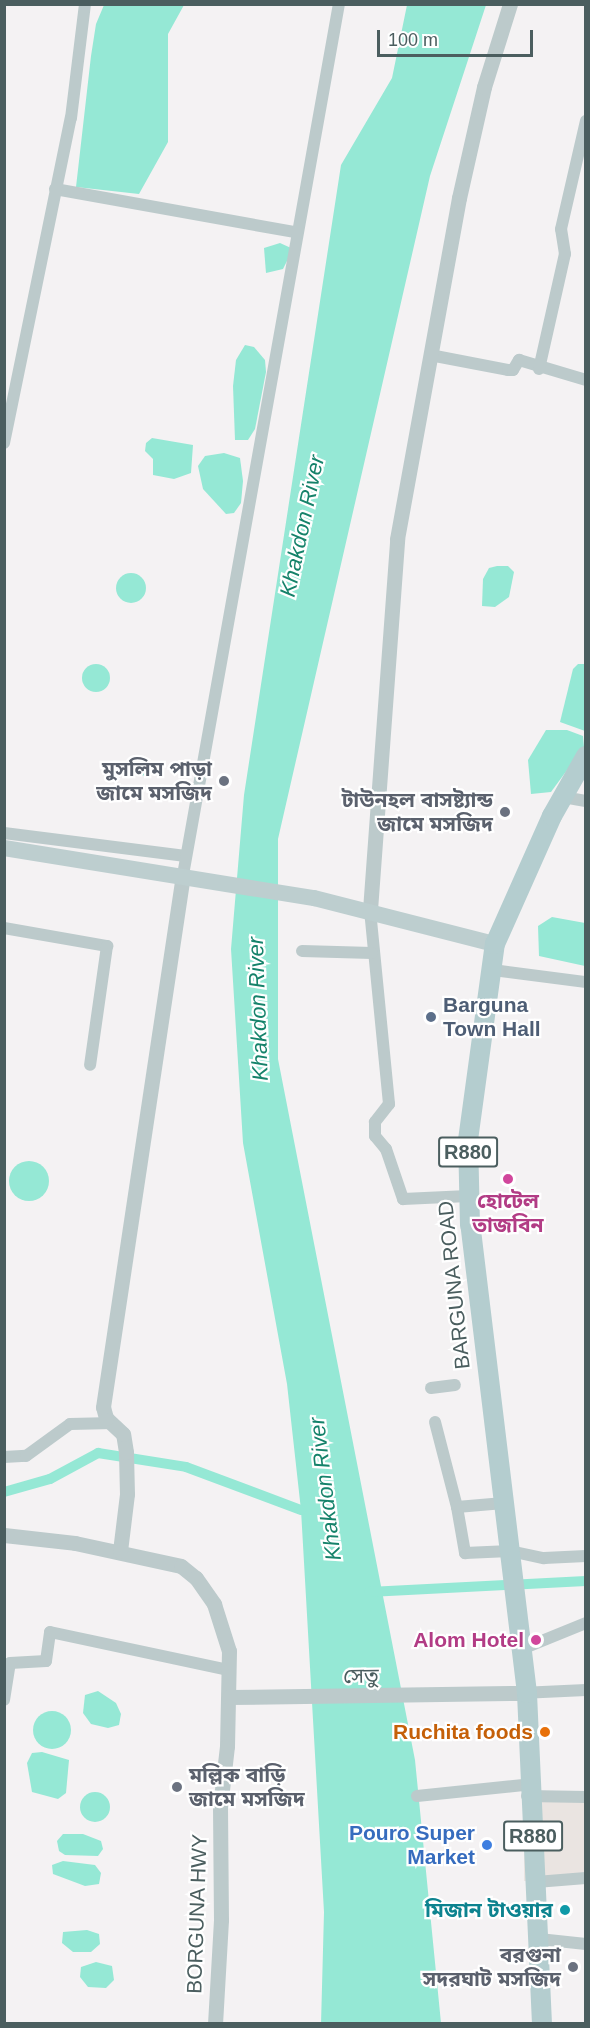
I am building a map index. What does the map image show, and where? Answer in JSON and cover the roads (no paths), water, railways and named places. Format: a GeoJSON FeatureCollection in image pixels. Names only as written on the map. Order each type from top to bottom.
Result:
{"type":"FeatureCollection","features":[{"type":"Feature","properties":{"kind":"main road","name":"BARGUNA ROAD"},"geometry":{"type":"LineString","coordinates":[[536,2024],[522,1649],[468,1196],[470,1106],[493,970],[495,944],[563,797],[585,756]]}},
{"type":"Feature","properties":{"kind":"main road"},"geometry":{"type":"LineString","coordinates":[[4,848],[183,875],[314,898],[370,910],[495,944]]}},
{"type":"Feature","properties":{"kind":"main road","name":"BARGUNA ROAD"},"geometry":{"type":"LineString","coordinates":[[526,1792],[536,1882],[542,2024]]}},
{"type":"Feature","properties":{"kind":"street"},"geometry":{"type":"LineString","coordinates":[[4,443],[71,118],[85,4]]}},
{"type":"Feature","properties":{"kind":"street"},"geometry":{"type":"LineString","coordinates":[[120,1551],[126,1452],[123,1434],[106,1418],[103,1407],[109,1349],[186,856],[295,232],[339,4]]}},
{"type":"Feature","properties":{"kind":"street"},"geometry":{"type":"LineString","coordinates":[[468,1196],[403,1199],[387,1150],[375,1136],[375,1122],[388,1104],[387,1053],[372,953],[370,910],[397,539],[461,187],[484,87],[510,4]]}},
{"type":"Feature","properties":{"kind":"street"},"geometry":{"type":"LineString","coordinates":[[539,369],[565,254],[561,229],[585,121]]}},
{"type":"Feature","properties":{"kind":"street"},"geometry":{"type":"LineString","coordinates":[[55,189],[295,232]]}},
{"type":"Feature","properties":{"kind":"street"},"geometry":{"type":"LineString","coordinates":[[430,355],[508,370],[513,370],[519,360],[539,369],[585,380]]}},
{"type":"Feature","properties":{"kind":"street"},"geometry":{"type":"LineString","coordinates":[[563,797],[585,801]]}},
{"type":"Feature","properties":{"kind":"street"},"geometry":{"type":"LineString","coordinates":[[4,833],[186,856]]}},
{"type":"Feature","properties":{"kind":"street"},"geometry":{"type":"LineString","coordinates":[[4,928],[107,946],[90,1065]]}},
{"type":"Feature","properties":{"kind":"street"},"geometry":{"type":"LineString","coordinates":[[302,951],[372,953]]}},
{"type":"Feature","properties":{"kind":"street"},"geometry":{"type":"LineString","coordinates":[[493,970],[585,982]]}},
{"type":"Feature","properties":{"kind":"street"},"geometry":{"type":"LineString","coordinates":[[431,1388],[455,1385]]}},
{"type":"Feature","properties":{"kind":"street"},"geometry":{"type":"LineString","coordinates":[[435,1422],[457,1507],[465,1553],[511,1559],[585,1556]]}},
{"type":"Feature","properties":{"kind":"street"},"geometry":{"type":"LineString","coordinates":[[4,1457],[26,1456],[70,1424],[113,1423]]}},
{"type":"Feature","properties":{"kind":"street"},"geometry":{"type":"LineString","coordinates":[[457,1507],[504,1503]]}},
{"type":"Feature","properties":{"kind":"street","name":"BORGUNA HWY"},"geometry":{"type":"LineString","coordinates":[[4,1535],[120,1551],[181,1566],[196,1578],[214,1604],[228,1639],[229,1670],[229,1697],[220,1799],[221,1920],[215,2024]]}},
{"type":"Feature","properties":{"kind":"street"},"geometry":{"type":"LineString","coordinates":[[522,1649],[585,1623]]}},
{"type":"Feature","properties":{"kind":"street"},"geometry":{"type":"LineString","coordinates":[[4,1700],[10,1663],[46,1661],[50,1632],[229,1670]]}},
{"type":"Feature","properties":{"kind":"street"},"geometry":{"type":"LineString","coordinates":[[523,1693],[585,1690]]}},
{"type":"Feature","properties":{"kind":"street","name":"সেতু"},"geometry":{"type":"LineString","coordinates":[[229,1697],[300,1698],[523,1693]]}},
{"type":"Feature","properties":{"kind":"street"},"geometry":{"type":"LineString","coordinates":[[417,1796],[526,1792],[585,1797]]}},
{"type":"Feature","properties":{"kind":"street"},"geometry":{"type":"LineString","coordinates":[[536,1882],[585,1878]]}},
{"type":"Feature","properties":{"kind":"street"},"geometry":{"type":"LineString","coordinates":[[539,1939],[585,1944]]}},
{"type":"Feature","properties":{"kind":"water"},"geometry":{"type":"Polygon","coordinates":[[[104,5],[184,5],[168,34],[168,142],[139,194],[76,187],[91,56],[96,24],[104,5]]]}},
{"type":"Feature","properties":{"kind":"water","name":"Khakdon River"},"geometry":{"type":"Polygon","coordinates":[[[407,5],[486,5],[430,176],[278,839],[278,1059],[415,1760],[441,2023],[321,2024],[324,1912],[301,1510],[287,1384],[243,1143],[231,949],[244,795],[341,165],[392,78],[407,5]]]}},
{"type":"Feature","properties":{"kind":"water"},"geometry":{"type":"Polygon","coordinates":[[[280,243],[291,248],[289,257],[283,269],[266,273],[264,248],[280,243]]]}},
{"type":"Feature","properties":{"kind":"water"},"geometry":{"type":"Polygon","coordinates":[[[245,345],[254,347],[265,360],[266,372],[255,429],[248,440],[235,440],[233,386],[236,360],[245,345]]]}},
{"type":"Feature","properties":{"kind":"water"},"geometry":{"type":"Polygon","coordinates":[[[152,438],[193,445],[191,473],[174,479],[153,475],[153,459],[145,451],[146,443],[152,438]]]}},
{"type":"Feature","properties":{"kind":"water"},"geometry":{"type":"Polygon","coordinates":[[[224,453],[240,458],[243,481],[241,503],[234,513],[226,514],[203,489],[198,466],[205,456],[224,453]]]}},
{"type":"Feature","properties":{"kind":"water"},"geometry":{"type":"Polygon","coordinates":[[[508,566],[514,572],[509,597],[495,607],[482,606],[483,579],[489,568],[508,566]]]}},
{"type":"Feature","properties":{"kind":"water"},"geometry":{"type":"Polygon","coordinates":[[[131,573],[142,577],[146,588],[142,599],[131,603],[120,599],[116,588],[120,577],[131,573]]]}},
{"type":"Feature","properties":{"kind":"water"},"geometry":{"type":"Polygon","coordinates":[[[96,664],[106,668],[110,678],[106,688],[96,692],[86,688],[82,678],[86,668],[96,664]]]}},
{"type":"Feature","properties":{"kind":"water"},"geometry":{"type":"Polygon","coordinates":[[[578,664],[585,664],[585,731],[560,722],[573,669],[578,664]]]}},
{"type":"Feature","properties":{"kind":"water"},"geometry":{"type":"Polygon","coordinates":[[[546,730],[567,730],[583,736],[584,747],[551,792],[531,794],[528,760],[546,730]]]}},
{"type":"Feature","properties":{"kind":"water"},"geometry":{"type":"Polygon","coordinates":[[[137,758],[153,763],[149,776],[130,774],[126,769],[128,761],[137,758]]]}},
{"type":"Feature","properties":{"kind":"water"},"geometry":{"type":"Polygon","coordinates":[[[552,917],[585,923],[585,966],[539,956],[538,926],[552,917]]]}},
{"type":"Feature","properties":{"kind":"water"},"geometry":{"type":"Polygon","coordinates":[[[29,1161],[43,1167],[49,1181],[43,1195],[29,1201],[15,1195],[9,1181],[15,1167],[29,1161]]]}},
{"type":"Feature","properties":{"kind":"water"},"geometry":{"type":"Polygon","coordinates":[[[98,1691],[116,1703],[121,1714],[119,1725],[108,1728],[91,1724],[83,1713],[85,1695],[98,1691]]]}},
{"type":"Feature","properties":{"kind":"water"},"geometry":{"type":"Polygon","coordinates":[[[52,1711],[66,1716],[71,1730],[66,1744],[52,1749],[38,1744],[33,1730],[38,1716],[52,1711]]]}},
{"type":"Feature","properties":{"kind":"water"},"geometry":{"type":"Polygon","coordinates":[[[42,1752],[69,1760],[66,1793],[58,1799],[32,1792],[27,1763],[32,1753],[42,1752]]]}},
{"type":"Feature","properties":{"kind":"water"},"geometry":{"type":"Polygon","coordinates":[[[95,1792],[106,1796],[110,1807],[106,1818],[95,1822],[84,1818],[80,1807],[84,1796],[95,1792]]]}},
{"type":"Feature","properties":{"kind":"water"},"geometry":{"type":"Polygon","coordinates":[[[63,1834],[83,1834],[101,1841],[103,1849],[98,1856],[65,1855],[59,1851],[57,1841],[63,1834]]]}},
{"type":"Feature","properties":{"kind":"water"},"geometry":{"type":"Polygon","coordinates":[[[63,1861],[95,1865],[101,1873],[99,1884],[85,1886],[53,1874],[52,1865],[63,1861]]]}},
{"type":"Feature","properties":{"kind":"water"},"geometry":{"type":"Polygon","coordinates":[[[87,1930],[99,1934],[100,1944],[91,1952],[73,1952],[62,1943],[63,1932],[87,1930]]]}},
{"type":"Feature","properties":{"kind":"water"},"geometry":{"type":"Polygon","coordinates":[[[96,1962],[112,1966],[114,1980],[106,1988],[88,1987],[80,1977],[81,1967],[96,1962]]]}},
{"type":"Feature","properties":{"kind":"waterway"},"geometry":{"type":"LineString","coordinates":[[4,1492],[50,1479],[98,1453],[186,1467],[301,1510]]}},
{"type":"Feature","properties":{"kind":"waterway"},"geometry":{"type":"LineString","coordinates":[[369,1592],[586,1581]]}},
{"type":"Feature","properties":{"kind":"place","name":"মুসলিম পাড়া জামে মসজিদ"},"geometry":{"type":"Point","coordinates":[224,781]}},
{"type":"Feature","properties":{"kind":"place","name":"টাউনহল বাসষ্ট্যান্ড জামে মসজিদ"},"geometry":{"type":"Point","coordinates":[505,812]}},
{"type":"Feature","properties":{"kind":"place","name":"Barguna Town Hall"},"geometry":{"type":"Point","coordinates":[431,1017]}},
{"type":"Feature","properties":{"kind":"place","name":"হোটেল তাজবিন"},"geometry":{"type":"Point","coordinates":[508,1179]}},
{"type":"Feature","properties":{"kind":"place","name":"Alom Hotel"},"geometry":{"type":"Point","coordinates":[536,1640]}},
{"type":"Feature","properties":{"kind":"place","name":"Ruchita foods"},"geometry":{"type":"Point","coordinates":[545,1732]}},
{"type":"Feature","properties":{"kind":"place","name":"মল্লিক বাড়ি জামে মসজিদ"},"geometry":{"type":"Point","coordinates":[177,1787]}},
{"type":"Feature","properties":{"kind":"place","name":"Pouro Super Market"},"geometry":{"type":"Point","coordinates":[487,1845]}},
{"type":"Feature","properties":{"kind":"place","name":"মিজান টাওয়ার"},"geometry":{"type":"Point","coordinates":[565,1910]}},
{"type":"Feature","properties":{"kind":"place","name":"বরগুনা সদরঘাট মসজিদ"},"geometry":{"type":"Point","coordinates":[573,1967]}}]}
